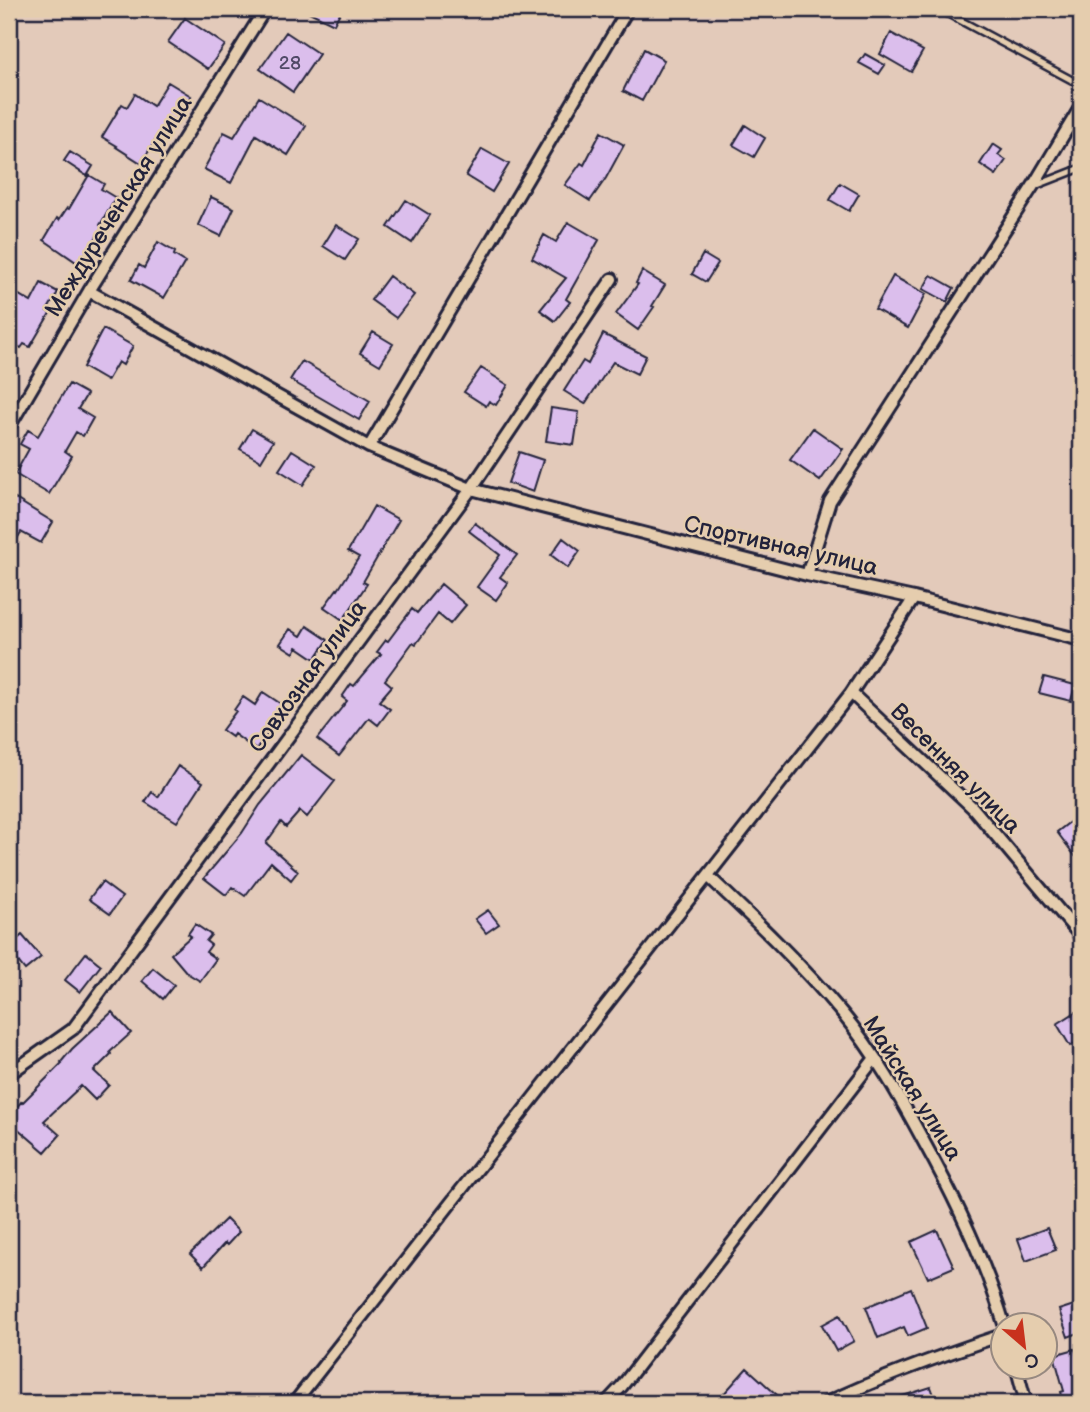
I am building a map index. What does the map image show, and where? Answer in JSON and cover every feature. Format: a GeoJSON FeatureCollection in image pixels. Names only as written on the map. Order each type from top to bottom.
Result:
{"type":"FeatureCollection","features":[{"type":"Feature","properties":{"kind":"street","name":"Междуреченская улица"},"geometry":{"type":"LineString","coordinates":[[9,427],[89,291],[265,9]]}},
{"type":"Feature","properties":{"kind":"street"},"geometry":{"type":"LineString","coordinates":[[369,447],[628,9]]}},
{"type":"Feature","properties":{"kind":"street"},"geometry":{"type":"LineString","coordinates":[[807,575],[830,501],[1033,186],[1081,106]]}},
{"type":"Feature","properties":{"kind":"street","name":"Совхозная улица"},"geometry":{"type":"LineString","coordinates":[[9,1074],[73,1028],[471,489],[612,279]]}},
{"type":"Feature","properties":{"kind":"street","name":"Спортивная улица"},"geometry":{"type":"LineString","coordinates":[[89,291],[369,447],[471,489],[807,575],[914,598],[1081,640]]}},
{"type":"Feature","properties":{"kind":"street"},"geometry":{"type":"LineString","coordinates":[[295,1403],[851,693],[914,598]]}},
{"type":"Feature","properties":{"kind":"street","name":"Весенняя улица"},"geometry":{"type":"LineString","coordinates":[[851,693],[973,808],[1078,933],[1081,940]]}},
{"type":"Feature","properties":{"kind":"street","name":"Майская улица"},"geometry":{"type":"LineString","coordinates":[[708,876],[809,975],[875,1058],[908,1111],[948,1186],[980,1254],[1000,1310]]}},
{"type":"Feature","properties":{"kind":"street"},"geometry":{"type":"LineString","coordinates":[[606,1403],[631,1375],[875,1058]]}},
{"type":"Feature","properties":{"kind":"street"},"geometry":{"type":"LineString","coordinates":[[826,1403],[868,1383],[988,1340]]}},
{"type":"Feature","properties":{"kind":"street"},"geometry":{"type":"LineString","coordinates":[[1020,1380],[1026,1403]]}},
{"type":"Feature","properties":{"kind":"lane"},"geometry":{"type":"LineString","coordinates":[[939,9],[1081,85]]}},
{"type":"Feature","properties":{"kind":"lane"},"geometry":{"type":"LineString","coordinates":[[1033,186],[1081,168]]}},
{"type":"Feature","properties":{"kind":"building"},"geometry":{"type":"Polygon","coordinates":[[[303,9],[342,9],[334,24],[303,9]]]}},
{"type":"Feature","properties":{"kind":"building"},"geometry":{"type":"Polygon","coordinates":[[[185,18],[225,45],[208,69],[168,42],[185,18]]]}},
{"type":"Feature","properties":{"kind":"building"},"geometry":{"type":"Polygon","coordinates":[[[286,32],[319,54],[293,92],[260,69],[286,32]]]}},
{"type":"Feature","properties":{"kind":"building"},"geometry":{"type":"Polygon","coordinates":[[[891,33],[923,51],[911,72],[880,54],[891,33]]]}},
{"type":"Feature","properties":{"kind":"building"},"geometry":{"type":"Polygon","coordinates":[[[644,49],[664,60],[642,101],[623,91],[644,49]]]}},
{"type":"Feature","properties":{"kind":"building"},"geometry":{"type":"Polygon","coordinates":[[[865,54],[885,65],[879,74],[859,63],[865,54]]]}},
{"type":"Feature","properties":{"kind":"building"},"geometry":{"type":"Polygon","coordinates":[[[168,82],[191,96],[168,132],[163,129],[141,163],[102,137],[122,104],[127,107],[135,94],[153,106],[168,82]]]}},
{"type":"Feature","properties":{"kind":"building"},"geometry":{"type":"Polygon","coordinates":[[[259,97],[306,126],[288,155],[256,135],[231,183],[204,169],[224,132],[234,137],[259,97]]]}},
{"type":"Feature","properties":{"kind":"building"},"geometry":{"type":"Polygon","coordinates":[[[745,125],[765,138],[754,157],[733,145],[745,125]]]}},
{"type":"Feature","properties":{"kind":"building"},"geometry":{"type":"Polygon","coordinates":[[[601,132],[624,145],[590,201],[565,185],[581,163],[584,165],[601,132]]]}},
{"type":"Feature","properties":{"kind":"building"},"geometry":{"type":"Polygon","coordinates":[[[993,144],[1002,150],[998,155],[1006,160],[996,175],[980,164],[993,144]]]}},
{"type":"Feature","properties":{"kind":"building"},"geometry":{"type":"Polygon","coordinates":[[[482,149],[509,164],[492,192],[466,176],[482,149]]]}},
{"type":"Feature","properties":{"kind":"building"},"geometry":{"type":"Polygon","coordinates":[[[70,152],[93,166],[87,176],[64,161],[70,152]]]}},
{"type":"Feature","properties":{"kind":"building"},"geometry":{"type":"Polygon","coordinates":[[[89,175],[104,184],[101,189],[116,198],[100,225],[103,227],[79,264],[44,240],[57,218],[59,220],[67,208],[69,209],[89,175]]]}},
{"type":"Feature","properties":{"kind":"building"},"geometry":{"type":"Polygon","coordinates":[[[840,183],[859,194],[849,211],[830,200],[840,183]]]}},
{"type":"Feature","properties":{"kind":"building"},"geometry":{"type":"Polygon","coordinates":[[[211,197],[234,208],[221,236],[198,225],[211,197]]]}},
{"type":"Feature","properties":{"kind":"building"},"geometry":{"type":"Polygon","coordinates":[[[406,200],[430,215],[412,243],[388,227],[406,200]]]}},
{"type":"Feature","properties":{"kind":"building"},"geometry":{"type":"Polygon","coordinates":[[[568,222],[599,240],[566,299],[570,302],[555,321],[540,310],[566,278],[532,258],[544,235],[556,242],[568,222]]]}},
{"type":"Feature","properties":{"kind":"building"},"geometry":{"type":"Polygon","coordinates":[[[336,225],[359,239],[345,260],[323,246],[336,225]]]}},
{"type":"Feature","properties":{"kind":"building"},"geometry":{"type":"Polygon","coordinates":[[[158,242],[185,262],[164,298],[131,280],[139,265],[144,268],[158,242]]]}},
{"type":"Feature","properties":{"kind":"building"},"geometry":{"type":"Polygon","coordinates":[[[703,254],[718,263],[706,282],[692,274],[703,254]]]}},
{"type":"Feature","properties":{"kind":"building"},"geometry":{"type":"Polygon","coordinates":[[[642,271],[665,285],[638,330],[616,314],[638,284],[636,283],[642,271]]]}},
{"type":"Feature","properties":{"kind":"building"},"geometry":{"type":"Polygon","coordinates":[[[931,275],[954,288],[947,302],[923,289],[931,275]]]}},
{"type":"Feature","properties":{"kind":"building"},"geometry":{"type":"Polygon","coordinates":[[[389,276],[414,295],[396,318],[371,300],[389,276]]]}},
{"type":"Feature","properties":{"kind":"building"},"geometry":{"type":"Polygon","coordinates":[[[893,276],[926,294],[908,328],[875,309],[893,276]]]}},
{"type":"Feature","properties":{"kind":"building"},"geometry":{"type":"Polygon","coordinates":[[[41,283],[58,292],[47,311],[50,313],[30,347],[24,344],[21,348],[9,341],[9,301],[14,292],[31,302],[41,283]]]}},
{"type":"Feature","properties":{"kind":"building"},"geometry":{"type":"Polygon","coordinates":[[[103,329],[133,346],[123,365],[118,362],[107,381],[83,367],[103,329]]]}},
{"type":"Feature","properties":{"kind":"building"},"geometry":{"type":"Polygon","coordinates":[[[373,332],[393,344],[380,365],[360,353],[373,332]]]}},
{"type":"Feature","properties":{"kind":"building"},"geometry":{"type":"Polygon","coordinates":[[[603,334],[646,356],[637,374],[613,362],[585,404],[564,391],[583,361],[588,364],[603,334]]]}},
{"type":"Feature","properties":{"kind":"building"},"geometry":{"type":"Polygon","coordinates":[[[302,361],[370,401],[359,420],[290,380],[302,361]]]}},
{"type":"Feature","properties":{"kind":"building"},"geometry":{"type":"Polygon","coordinates":[[[481,368],[508,385],[496,405],[489,401],[486,406],[464,392],[481,368]]]}},
{"type":"Feature","properties":{"kind":"building"},"geometry":{"type":"Polygon","coordinates":[[[69,384],[87,394],[78,409],[93,418],[83,436],[76,432],[65,451],[72,456],[49,494],[15,474],[29,449],[20,444],[28,430],[38,436],[69,384]]]}},
{"type":"Feature","properties":{"kind":"building"},"geometry":{"type":"Polygon","coordinates":[[[551,408],[579,412],[574,445],[546,441],[551,408]]]}},
{"type":"Feature","properties":{"kind":"building"},"geometry":{"type":"Polygon","coordinates":[[[813,428],[843,449],[820,481],[790,460],[813,428]]]}},
{"type":"Feature","properties":{"kind":"building"},"geometry":{"type":"Polygon","coordinates":[[[252,429],[273,441],[261,461],[240,449],[252,429]]]}},
{"type":"Feature","properties":{"kind":"building"},"geometry":{"type":"Polygon","coordinates":[[[292,450],[316,465],[303,485],[279,470],[292,450]]]}},
{"type":"Feature","properties":{"kind":"building"},"geometry":{"type":"Polygon","coordinates":[[[519,452],[543,460],[533,492],[508,483],[519,452]]]}},
{"type":"Feature","properties":{"kind":"building"},"geometry":{"type":"Polygon","coordinates":[[[9,495],[53,522],[41,543],[21,532],[9,553],[9,495]]]}},
{"type":"Feature","properties":{"kind":"building"},"geometry":{"type":"Polygon","coordinates":[[[374,506],[399,520],[363,582],[367,584],[343,620],[324,607],[359,557],[348,551],[374,506]]]}},
{"type":"Feature","properties":{"kind":"building"},"geometry":{"type":"Polygon","coordinates":[[[475,523],[517,555],[500,577],[508,583],[496,600],[477,587],[500,555],[469,531],[475,523]]]}},
{"type":"Feature","properties":{"kind":"building"},"geometry":{"type":"Polygon","coordinates":[[[563,538],[580,551],[568,568],[551,555],[563,538]]]}},
{"type":"Feature","properties":{"kind":"building"},"geometry":{"type":"Polygon","coordinates":[[[441,584],[466,605],[450,624],[438,614],[416,644],[413,642],[385,680],[392,686],[379,701],[390,709],[378,725],[369,718],[339,756],[317,739],[347,701],[342,697],[351,684],[354,686],[381,654],[377,652],[386,640],[388,641],[412,609],[417,613],[441,584]]]}},
{"type":"Feature","properties":{"kind":"building"},"geometry":{"type":"Polygon","coordinates":[[[307,626],[328,640],[315,659],[297,647],[294,653],[280,644],[290,629],[301,636],[307,626]]]}},
{"type":"Feature","properties":{"kind":"building"},"geometry":{"type":"Polygon","coordinates":[[[1044,677],[1075,685],[1071,701],[1039,693],[1044,677]]]}},
{"type":"Feature","properties":{"kind":"building"},"geometry":{"type":"Polygon","coordinates":[[[263,692],[284,706],[256,750],[234,734],[232,737],[222,730],[243,697],[255,705],[263,692]]]}},
{"type":"Feature","properties":{"kind":"building"},"geometry":{"type":"Polygon","coordinates":[[[301,755],[335,781],[307,817],[300,811],[286,827],[281,822],[266,843],[298,871],[291,880],[271,862],[245,896],[232,887],[226,895],[204,878],[301,755]]]}},
{"type":"Feature","properties":{"kind":"building"},"geometry":{"type":"Polygon","coordinates":[[[178,766],[203,782],[177,822],[145,802],[152,792],[158,797],[178,766]]]}},
{"type":"Feature","properties":{"kind":"building"},"geometry":{"type":"Polygon","coordinates":[[[1075,818],[1081,826],[1081,851],[1075,856],[1057,832],[1075,818]]]}},
{"type":"Feature","properties":{"kind":"building"},"geometry":{"type":"Polygon","coordinates":[[[102,882],[122,897],[110,914],[89,899],[102,882]]]}},
{"type":"Feature","properties":{"kind":"building"},"geometry":{"type":"Polygon","coordinates":[[[488,910],[499,924],[486,933],[475,919],[488,910]]]}},
{"type":"Feature","properties":{"kind":"building"},"geometry":{"type":"Polygon","coordinates":[[[195,924],[211,935],[206,941],[211,945],[206,952],[216,959],[200,981],[187,973],[171,954],[191,936],[188,934],[195,924]]]}},
{"type":"Feature","properties":{"kind":"building"},"geometry":{"type":"Polygon","coordinates":[[[22,935],[41,957],[25,970],[9,950],[22,935]]]}},
{"type":"Feature","properties":{"kind":"building"},"geometry":{"type":"Polygon","coordinates":[[[86,953],[101,965],[80,992],[65,980],[86,953]]]}},
{"type":"Feature","properties":{"kind":"building"},"geometry":{"type":"Polygon","coordinates":[[[153,968],[174,985],[163,999],[142,981],[153,968]]]}},
{"type":"Feature","properties":{"kind":"building"},"geometry":{"type":"Polygon","coordinates":[[[112,1012],[131,1033],[94,1071],[109,1085],[95,1100],[81,1086],[44,1121],[60,1135],[45,1152],[9,1121],[9,1116],[62,1063],[72,1049],[112,1012]]]}},
{"type":"Feature","properties":{"kind":"building"},"geometry":{"type":"Polygon","coordinates":[[[1076,1012],[1081,1020],[1081,1040],[1070,1046],[1057,1024],[1076,1012]]]}},
{"type":"Feature","properties":{"kind":"building"},"geometry":{"type":"Polygon","coordinates":[[[226,1219],[239,1232],[203,1267],[190,1254],[226,1219]]]}},
{"type":"Feature","properties":{"kind":"building"},"geometry":{"type":"Polygon","coordinates":[[[1047,1228],[1056,1250],[1026,1261],[1018,1239],[1047,1228]]]}},
{"type":"Feature","properties":{"kind":"building"},"geometry":{"type":"Polygon","coordinates":[[[937,1230],[954,1267],[928,1278],[911,1242],[937,1230]]]}},
{"type":"Feature","properties":{"kind":"building"},"geometry":{"type":"Polygon","coordinates":[[[911,1288],[927,1328],[908,1336],[904,1327],[878,1338],[866,1307],[911,1288]]]}},
{"type":"Feature","properties":{"kind":"building"},"geometry":{"type":"Polygon","coordinates":[[[1077,1304],[1081,1315],[1081,1332],[1068,1337],[1059,1310],[1077,1304]]]}},
{"type":"Feature","properties":{"kind":"building"},"geometry":{"type":"Polygon","coordinates":[[[840,1315],[854,1341],[836,1351],[822,1325],[840,1315]]]}},
{"type":"Feature","properties":{"kind":"building"},"geometry":{"type":"Polygon","coordinates":[[[1075,1349],[1081,1372],[1081,1403],[1064,1403],[1058,1354],[1075,1349]]]}},
{"type":"Feature","properties":{"kind":"building"},"geometry":{"type":"Polygon","coordinates":[[[747,1368],[786,1403],[728,1403],[721,1397],[747,1368]]]}},
{"type":"Feature","properties":{"kind":"building"},"geometry":{"type":"Polygon","coordinates":[[[931,1387],[937,1403],[887,1403],[887,1401],[931,1387]]]}}]}
